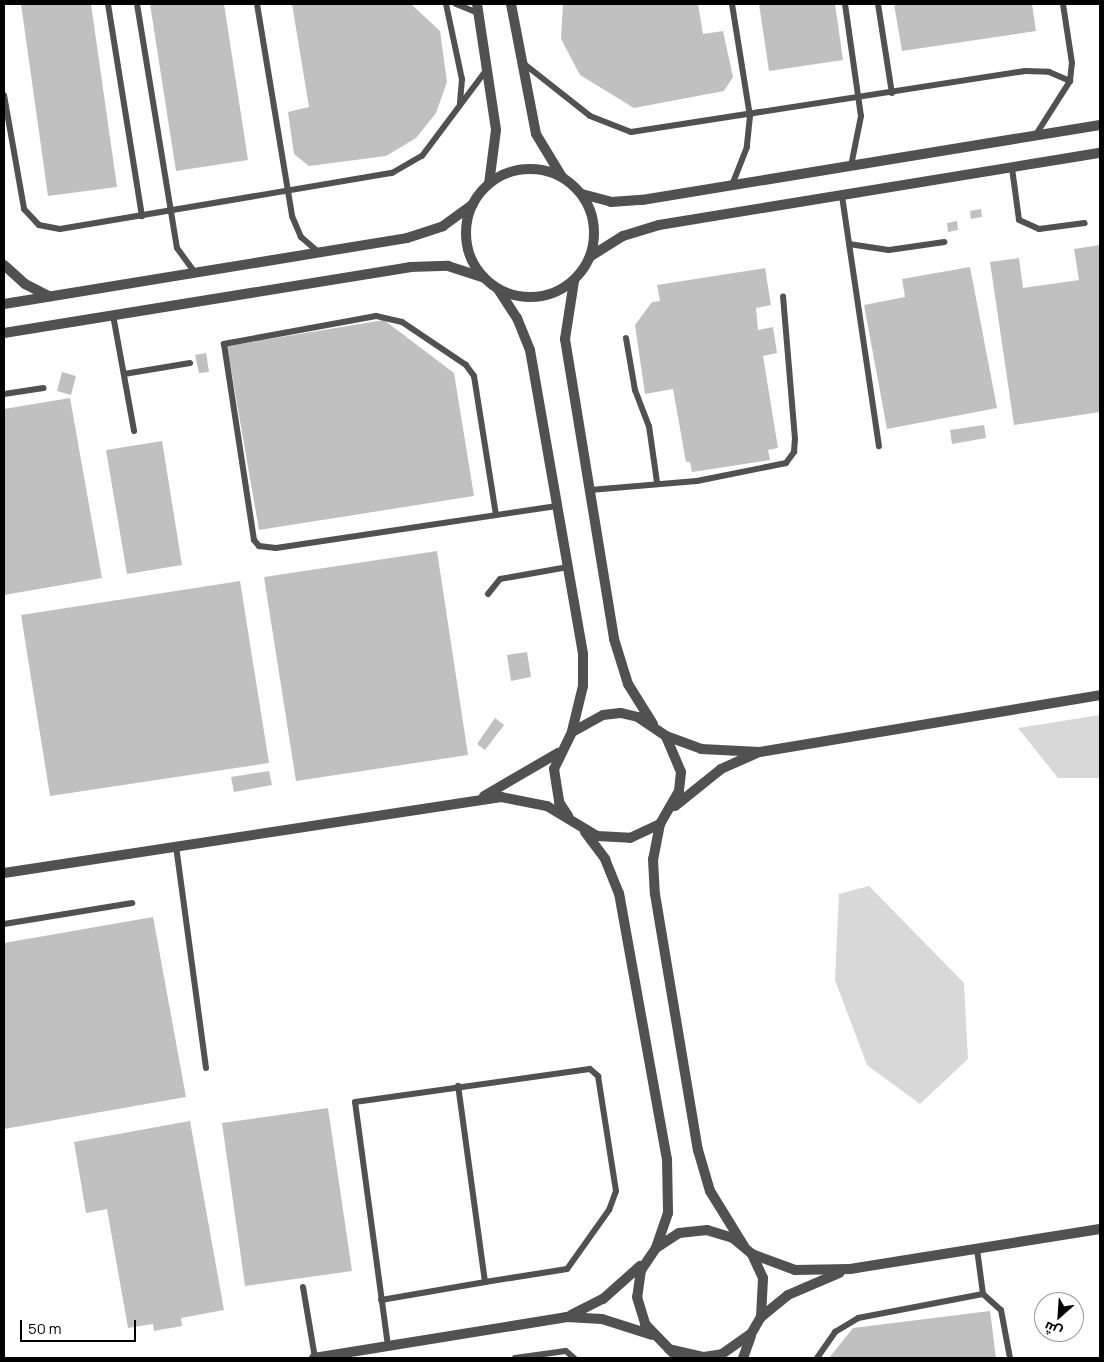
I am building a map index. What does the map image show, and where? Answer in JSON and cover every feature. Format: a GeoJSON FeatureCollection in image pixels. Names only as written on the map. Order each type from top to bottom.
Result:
{"type":"FeatureCollection","features":[{"type":"Feature","properties":{"kind":"street"},"geometry":{"type":"LineString","coordinates":[[511,4],[520,61],[536,134],[562,177],[582,194],[594,224],[591,256]]}},
{"type":"Feature","properties":{"kind":"street"},"geometry":{"type":"LineString","coordinates":[[477,8],[496,144],[489,184]]}},
{"type":"Feature","properties":{"kind":"street"},"geometry":{"type":"LineString","coordinates":[[582,194],[627,202],[1100,125]]}},
{"type":"Feature","properties":{"kind":"street"},"geometry":{"type":"LineString","coordinates":[[654,725],[620,662],[565,339],[574,281],[591,256],[640,230],[1100,154]]}},
{"type":"Feature","properties":{"kind":"street"},"geometry":{"type":"LineString","coordinates":[[484,278],[468,250],[467,219],[473,204],[489,184],[502,176],[532,169],[562,177]]}},
{"type":"Feature","properties":{"kind":"street"},"geometry":{"type":"LineString","coordinates":[[4,304],[319,253],[425,233],[473,204]]}},
{"type":"Feature","properties":{"kind":"street"},"geometry":{"type":"LineString","coordinates":[[4,265],[25,284],[53,297]]}},
{"type":"Feature","properties":{"kind":"street"},"geometry":{"type":"LineString","coordinates":[[4,333],[410,267],[448,266],[484,278],[498,289],[517,318],[530,350],[584,670],[572,732],[558,753],[478,799]]}},
{"type":"Feature","properties":{"kind":"street"},"geometry":{"type":"LineString","coordinates":[[498,289],[537,297],[574,281]]}},
{"type":"Feature","properties":{"kind":"street"},"geometry":{"type":"LineString","coordinates":[[572,732],[603,715],[638,717],[654,725],[666,736],[702,749],[760,752],[1100,695]]}},
{"type":"Feature","properties":{"kind":"street"},"geometry":{"type":"LineString","coordinates":[[666,736],[680,772],[672,809]]}},
{"type":"Feature","properties":{"kind":"street"},"geometry":{"type":"LineString","coordinates":[[760,752],[722,769],[672,809],[660,824],[653,858],[655,894],[698,1150],[713,1198],[744,1246],[752,1254],[763,1278],[761,1317]]}},
{"type":"Feature","properties":{"kind":"street"},"geometry":{"type":"LineString","coordinates":[[558,753],[555,786],[568,816]]}},
{"type":"Feature","properties":{"kind":"street"},"geometry":{"type":"LineString","coordinates":[[4,874],[478,799],[524,800],[568,816],[583,829],[605,859],[624,911],[670,1177],[668,1213],[656,1248],[620,1287],[566,1317]]}},
{"type":"Feature","properties":{"kind":"street"},"geometry":{"type":"LineString","coordinates":[[583,829],[622,839],[660,824]]}},
{"type":"Feature","properties":{"kind":"street"},"geometry":{"type":"LineString","coordinates":[[752,1254],[795,1270],[850,1269],[1100,1229]]}},
{"type":"Feature","properties":{"kind":"street"},"geometry":{"type":"LineString","coordinates":[[656,1248],[692,1230],[720,1232],[744,1246]]}},
{"type":"Feature","properties":{"kind":"street"},"geometry":{"type":"LineString","coordinates":[[648,1258],[637,1298],[653,1336]]}},
{"type":"Feature","properties":{"kind":"street"},"geometry":{"type":"LineString","coordinates":[[743,1358],[751,1334],[761,1317],[788,1295],[850,1269]]}},
{"type":"Feature","properties":{"kind":"street"},"geometry":{"type":"LineString","coordinates":[[320,1358],[566,1317],[619,1322],[653,1336],[678,1358]]}},
{"type":"Feature","properties":{"kind":"street"},"geometry":{"type":"LineString","coordinates":[[669,1349],[686,1356],[722,1354],[751,1334]]}},
{"type":"Feature","properties":{"kind":"lane"},"geometry":{"type":"LineString","coordinates":[[108,4],[142,216]]}},
{"type":"Feature","properties":{"kind":"lane"},"geometry":{"type":"LineString","coordinates":[[137,4],[177,248],[195,273]]}},
{"type":"Feature","properties":{"kind":"lane"},"geometry":{"type":"LineString","coordinates":[[258,4],[288,191],[296,227],[319,253]]}},
{"type":"Feature","properties":{"kind":"lane"},"geometry":{"type":"LineString","coordinates":[[446,4],[463,86],[458,108]]}},
{"type":"Feature","properties":{"kind":"lane"},"geometry":{"type":"LineString","coordinates":[[456,4],[477,8]]}},
{"type":"Feature","properties":{"kind":"lane"},"geometry":{"type":"LineString","coordinates":[[512,14],[518,4]]}},
{"type":"Feature","properties":{"kind":"lane"},"geometry":{"type":"LineString","coordinates":[[732,4],[750,116],[747,147],[732,185]]}},
{"type":"Feature","properties":{"kind":"lane"},"geometry":{"type":"LineString","coordinates":[[845,4],[860,98],[860,133],[851,166]]}},
{"type":"Feature","properties":{"kind":"lane"},"geometry":{"type":"LineString","coordinates":[[878,4],[892,93]]}},
{"type":"Feature","properties":{"kind":"lane"},"geometry":{"type":"LineString","coordinates":[[1035,136],[1070,81],[1072,63],[1063,4]]}},
{"type":"Feature","properties":{"kind":"lane"},"geometry":{"type":"LineString","coordinates":[[520,61],[590,116],[616,129],[646,132],[1025,71],[1049,72],[1070,81]]}},
{"type":"Feature","properties":{"kind":"lane"},"geometry":{"type":"LineString","coordinates":[[4,95],[20,199],[30,218],[60,229],[288,191],[403,169],[422,156],[487,69]]}},
{"type":"Feature","properties":{"kind":"lane"},"geometry":{"type":"LineString","coordinates":[[1012,168],[1019,220],[1039,229],[1085,223]]}},
{"type":"Feature","properties":{"kind":"lane"},"geometry":{"type":"LineString","coordinates":[[842,196],[879,446]]}},
{"type":"Feature","properties":{"kind":"lane"},"geometry":{"type":"LineString","coordinates":[[849,244],[889,250],[944,242]]}},
{"type":"Feature","properties":{"kind":"lane"},"geometry":{"type":"LineString","coordinates":[[590,490],[657,482],[686,482],[774,468],[791,458],[795,439],[782,297]]}},
{"type":"Feature","properties":{"kind":"lane"},"geometry":{"type":"LineString","coordinates":[[113,315],[134,431]]}},
{"type":"Feature","properties":{"kind":"lane"},"geometry":{"type":"LineString","coordinates":[[496,515],[474,376],[466,365],[402,322],[376,316],[224,344],[254,540],[259,546],[276,548],[557,506]]}},
{"type":"Feature","properties":{"kind":"lane"},"geometry":{"type":"LineString","coordinates":[[626,338],[635,390],[649,426],[657,482]]}},
{"type":"Feature","properties":{"kind":"lane"},"geometry":{"type":"LineString","coordinates":[[124,374],[190,363]]}},
{"type":"Feature","properties":{"kind":"lane"},"geometry":{"type":"LineString","coordinates":[[4,394],[44,388]]}},
{"type":"Feature","properties":{"kind":"lane"},"geometry":{"type":"LineString","coordinates":[[488,594],[500,579],[568,567]]}},
{"type":"Feature","properties":{"kind":"lane"},"geometry":{"type":"LineString","coordinates":[[176,846],[206,1068]]}},
{"type":"Feature","properties":{"kind":"lane"},"geometry":{"type":"LineString","coordinates":[[4,924],[132,903]]}},
{"type":"Feature","properties":{"kind":"lane"},"geometry":{"type":"LineString","coordinates":[[381,1300],[567,1269],[609,1210],[616,1190],[595,1072],[458,1086],[358,1099],[353,1106],[381,1300],[388,1346]]}},
{"type":"Feature","properties":{"kind":"lane"},"geometry":{"type":"LineString","coordinates":[[458,1086],[485,1282]]}},
{"type":"Feature","properties":{"kind":"lane"},"geometry":{"type":"LineString","coordinates":[[977,1249],[984,1294],[1001,1310],[1010,1358]]}},
{"type":"Feature","properties":{"kind":"lane"},"geometry":{"type":"LineString","coordinates":[[303,1287],[320,1358]]}},
{"type":"Feature","properties":{"kind":"lane"},"geometry":{"type":"LineString","coordinates":[[817,1358],[835,1332],[858,1318],[984,1294]]}},
{"type":"Feature","properties":{"kind":"lane"},"geometry":{"type":"LineString","coordinates":[[515,1358],[566,1351],[574,1358]]}},
{"type":"Feature","properties":{"kind":"shaded area"},"geometry":{"type":"Polygon","coordinates":[[[1100,715],[1100,778],[1058,778],[1018,728],[1100,715]]]}},
{"type":"Feature","properties":{"kind":"shaded area"},"geometry":{"type":"Polygon","coordinates":[[[869,886],[964,983],[968,1059],[920,1104],[867,1065],[835,980],[839,894],[869,886]]]}},
{"type":"Feature","properties":{"kind":"building"},"geometry":{"type":"Polygon","coordinates":[[[21,4],[91,4],[117,187],[48,196],[21,4]]]}},
{"type":"Feature","properties":{"kind":"building"},"geometry":{"type":"Polygon","coordinates":[[[150,4],[224,4],[248,160],[176,171],[150,4]]]}},
{"type":"Feature","properties":{"kind":"building"},"geometry":{"type":"Polygon","coordinates":[[[292,4],[411,4],[440,31],[447,82],[436,113],[416,138],[386,156],[309,166],[294,154],[288,112],[309,107],[292,4]]]}},
{"type":"Feature","properties":{"kind":"building"},"geometry":{"type":"Polygon","coordinates":[[[563,4],[698,4],[703,34],[723,31],[733,77],[724,91],[634,108],[580,75],[561,39],[563,4]]]}},
{"type":"Feature","properties":{"kind":"building"},"geometry":{"type":"Polygon","coordinates":[[[759,4],[835,4],[843,60],[769,71],[759,4]]]}},
{"type":"Feature","properties":{"kind":"building"},"geometry":{"type":"Polygon","coordinates":[[[894,4],[1032,4],[1036,31],[902,51],[894,4]]]}},
{"type":"Feature","properties":{"kind":"building"},"geometry":{"type":"Polygon","coordinates":[[[981,209],[982,217],[971,219],[970,211],[981,209]]]}},
{"type":"Feature","properties":{"kind":"building"},"geometry":{"type":"Polygon","coordinates":[[[957,221],[958,230],[948,232],[947,223],[957,221]]]}},
{"type":"Feature","properties":{"kind":"building"},"geometry":{"type":"Polygon","coordinates":[[[1100,245],[1100,412],[1014,425],[990,262],[1019,258],[1023,288],[1079,280],[1074,249],[1100,245]]]}},
{"type":"Feature","properties":{"kind":"building"},"geometry":{"type":"Polygon","coordinates":[[[970,267],[997,408],[887,429],[864,305],[905,297],[902,279],[970,267]]]}},
{"type":"Feature","properties":{"kind":"building"},"geometry":{"type":"Polygon","coordinates":[[[765,268],[771,305],[756,308],[758,330],[773,327],[777,353],[763,356],[778,448],[768,450],[770,460],[692,472],[690,462],[686,462],[673,389],[645,394],[635,325],[652,302],[660,301],[657,285],[765,268]]]}},
{"type":"Feature","properties":{"kind":"building"},"geometry":{"type":"Polygon","coordinates":[[[384,320],[454,373],[474,496],[259,530],[227,346],[384,320]]]}},
{"type":"Feature","properties":{"kind":"building"},"geometry":{"type":"Polygon","coordinates":[[[206,353],[209,372],[199,373],[195,355],[206,353]]]}},
{"type":"Feature","properties":{"kind":"building"},"geometry":{"type":"Polygon","coordinates":[[[62,372],[76,376],[71,395],[57,391],[62,372]]]}},
{"type":"Feature","properties":{"kind":"building"},"geometry":{"type":"Polygon","coordinates":[[[70,398],[102,578],[4,595],[4,409],[70,398]]]}},
{"type":"Feature","properties":{"kind":"building"},"geometry":{"type":"Polygon","coordinates":[[[984,425],[986,438],[952,444],[950,430],[984,425]]]}},
{"type":"Feature","properties":{"kind":"building"},"geometry":{"type":"Polygon","coordinates":[[[162,441],[182,565],[127,574],[106,450],[162,441]]]}},
{"type":"Feature","properties":{"kind":"building"},"geometry":{"type":"Polygon","coordinates":[[[437,551],[468,755],[296,781],[264,577],[437,551]]]}},
{"type":"Feature","properties":{"kind":"building"},"geometry":{"type":"Polygon","coordinates":[[[240,581],[269,763],[50,796],[21,615],[240,581]]]}},
{"type":"Feature","properties":{"kind":"building"},"geometry":{"type":"Polygon","coordinates":[[[527,652],[531,677],[511,681],[507,655],[527,652]]]}},
{"type":"Feature","properties":{"kind":"building"},"geometry":{"type":"Polygon","coordinates":[[[495,718],[504,725],[485,750],[477,744],[495,718]]]}},
{"type":"Feature","properties":{"kind":"building"},"geometry":{"type":"Polygon","coordinates":[[[269,771],[272,785],[234,792],[231,777],[269,771]]]}},
{"type":"Feature","properties":{"kind":"building"},"geometry":{"type":"Polygon","coordinates":[[[153,917],[186,1097],[4,1129],[4,943],[153,917]]]}},
{"type":"Feature","properties":{"kind":"building"},"geometry":{"type":"Polygon","coordinates":[[[328,1108],[352,1271],[245,1286],[222,1123],[328,1108]]]}},
{"type":"Feature","properties":{"kind":"building"},"geometry":{"type":"Polygon","coordinates":[[[190,1121],[224,1310],[181,1318],[182,1326],[154,1331],[153,1324],[128,1328],[107,1209],[86,1213],[74,1142],[190,1121]]]}},
{"type":"Feature","properties":{"kind":"building"},"geometry":{"type":"Polygon","coordinates":[[[990,1311],[996,1358],[829,1358],[853,1328],[990,1311]]]}}]}
